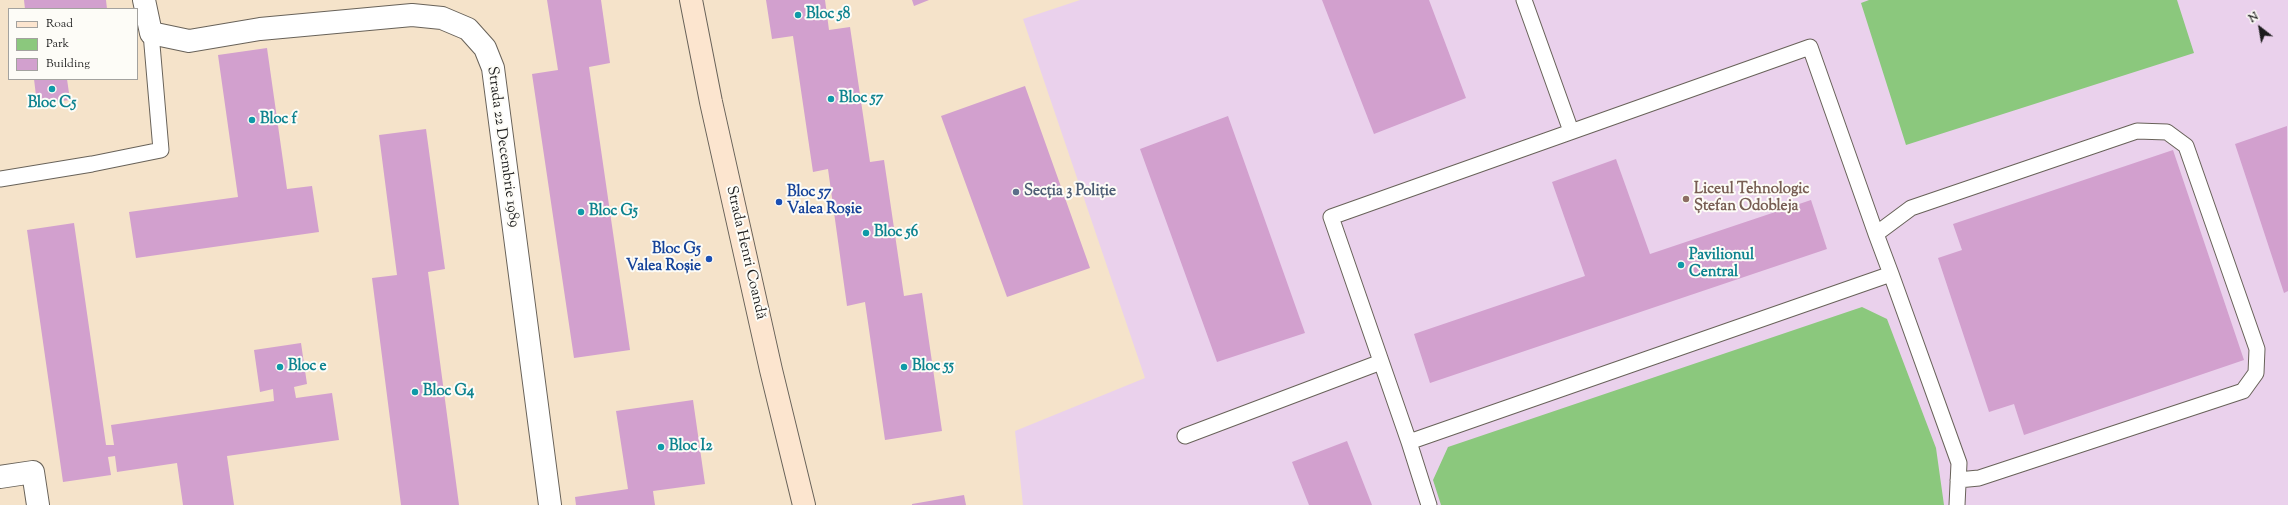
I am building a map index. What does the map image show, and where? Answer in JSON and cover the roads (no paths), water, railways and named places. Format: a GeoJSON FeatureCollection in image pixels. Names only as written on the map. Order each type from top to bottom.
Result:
{"type":"FeatureCollection","features":[{"type":"Feature","properties":{"kind":"street"},"geometry":{"type":"LineString","coordinates":[[144,0],[151,33]]}},
{"type":"Feature","properties":{"kind":"street","name":"Strada Henri Coandă"},"geometry":{"type":"LineString","coordinates":[[691,0],[771,370],[804,505]]}},
{"type":"Feature","properties":{"kind":"street","name":"Strada 22 Decembrie 1989"},"geometry":{"type":"LineString","coordinates":[[151,33],[189,42],[260,29],[412,15],[442,18],[468,29],[485,48],[493,68],[550,505]]}},
{"type":"Feature","properties":{"kind":"street"},"geometry":{"type":"LineString","coordinates":[[0,477],[33,472],[38,505]]}},
{"type":"Feature","properties":{"kind":"lane"},"geometry":{"type":"LineString","coordinates":[[1524,0],[1571,131]]}},
{"type":"Feature","properties":{"kind":"lane"},"geometry":{"type":"LineString","coordinates":[[0,179],[92,164],[161,150],[151,33]]}},
{"type":"Feature","properties":{"kind":"lane"},"geometry":{"type":"LineString","coordinates":[[1429,505],[1409,442],[1330,217],[1810,48],[1959,463],[1957,505]]}},
{"type":"Feature","properties":{"kind":"lane"},"geometry":{"type":"LineString","coordinates":[[1876,234],[1911,208],[2137,131],[2167,132],[2186,146],[2257,349],[2256,373],[2243,391],[1979,478],[1958,480]]}},
{"type":"Feature","properties":{"kind":"lane"},"geometry":{"type":"LineString","coordinates":[[1409,442],[1891,274]]}},
{"type":"Feature","properties":{"kind":"lane"},"geometry":{"type":"LineString","coordinates":[[1185,436],[1381,362]]}},
{"type":"Feature","properties":{"kind":"place","name":"Bloc 58"},"geometry":{"type":"Point","coordinates":[798,15]}},
{"type":"Feature","properties":{"kind":"place","name":"Bloc C5"},"geometry":{"type":"Point","coordinates":[52,89]}},
{"type":"Feature","properties":{"kind":"place","name":"Bloc 57"},"geometry":{"type":"Point","coordinates":[831,99]}},
{"type":"Feature","properties":{"kind":"place","name":"Bloc f"},"geometry":{"type":"Point","coordinates":[252,120]}},
{"type":"Feature","properties":{"kind":"place","name":"Secția 3 Poliție"},"geometry":{"type":"Point","coordinates":[1016,192]}},
{"type":"Feature","properties":{"kind":"place","name":"Liceul Tehnologic Ștefan Odobleja"},"geometry":{"type":"Point","coordinates":[1686,199]}},
{"type":"Feature","properties":{"kind":"place","name":"Bloc 57 Valea Roșie"},"geometry":{"type":"Point","coordinates":[779,202]}},
{"type":"Feature","properties":{"kind":"place","name":"Bloc G5"},"geometry":{"type":"Point","coordinates":[581,212]}},
{"type":"Feature","properties":{"kind":"place","name":"Bloc 56"},"geometry":{"type":"Point","coordinates":[866,233]}},
{"type":"Feature","properties":{"kind":"place","name":"Bloc G5 Valea Roșie"},"geometry":{"type":"Point","coordinates":[709,259]}},
{"type":"Feature","properties":{"kind":"place","name":"Pavilionul Central"},"geometry":{"type":"Point","coordinates":[1681,265]}},
{"type":"Feature","properties":{"kind":"place","name":"Bloc e"},"geometry":{"type":"Point","coordinates":[280,367]}},
{"type":"Feature","properties":{"kind":"place","name":"Bloc 55"},"geometry":{"type":"Point","coordinates":[904,367]}},
{"type":"Feature","properties":{"kind":"place","name":"Bloc G4"},"geometry":{"type":"Point","coordinates":[415,392]}},
{"type":"Feature","properties":{"kind":"place","name":"Bloc I2"},"geometry":{"type":"Point","coordinates":[661,447]}}]}
